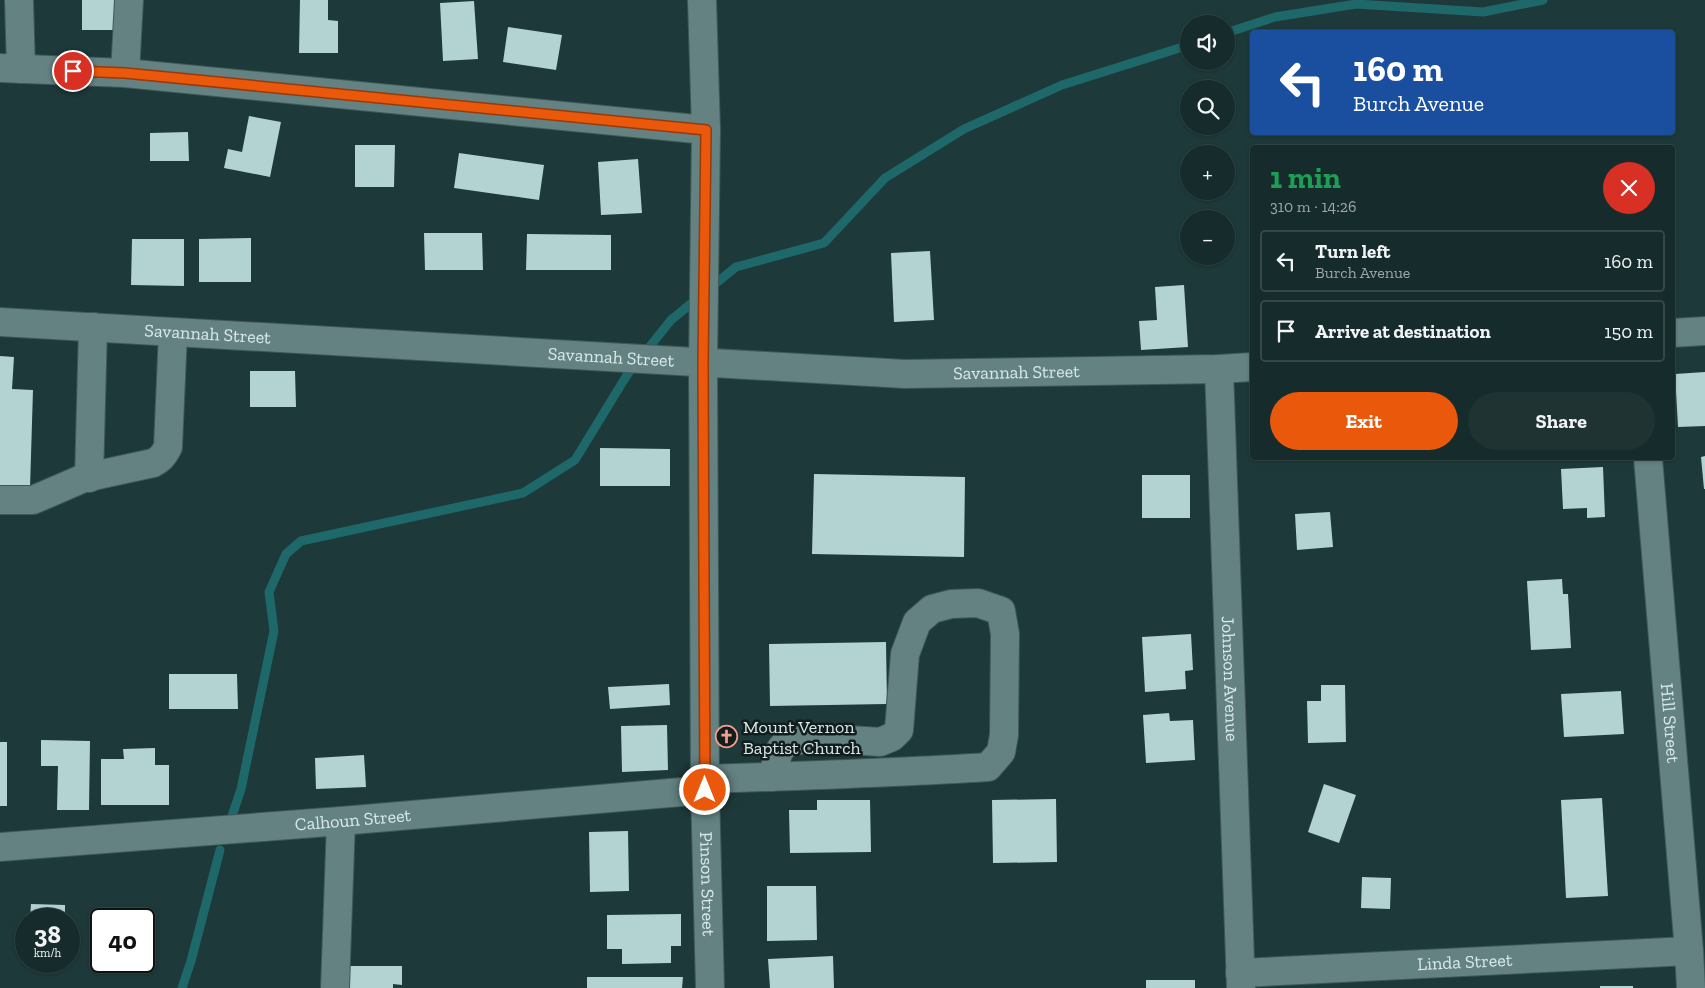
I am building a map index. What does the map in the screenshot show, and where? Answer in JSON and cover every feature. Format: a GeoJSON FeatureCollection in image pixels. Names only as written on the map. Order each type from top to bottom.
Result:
{"type":"FeatureCollection","features":[{"type":"Feature","properties":{"kind":"street"},"geometry":{"type":"LineString","coordinates":[[19,0],[11,69],[125,73],[706,130]]}},
{"type":"Feature","properties":{"kind":"street"},"geometry":{"type":"LineString","coordinates":[[125,73],[129,0]]}},
{"type":"Feature","properties":{"kind":"street","name":"Pinson Street"},"geometry":{"type":"LineString","coordinates":[[702,0],[706,130],[703,364],[705,784],[710,988]]}},
{"type":"Feature","properties":{"kind":"street","name":"Savannah Street"},"geometry":{"type":"LineString","coordinates":[[0,322],[703,364],[905,374],[1219,370],[1250,367]]}},
{"type":"Feature","properties":{"kind":"street"},"geometry":{"type":"LineString","coordinates":[[89,478],[93,328]]}},
{"type":"Feature","properties":{"kind":"street"},"geometry":{"type":"LineString","coordinates":[[1675,333],[1705,331]]}},
{"type":"Feature","properties":{"kind":"street"},"geometry":{"type":"LineString","coordinates":[[0,500],[32,500],[89,478],[153,463],[164,455],[168,447],[173,332]]}},
{"type":"Feature","properties":{"kind":"street","name":"Johnson Avenue"},"geometry":{"type":"LineString","coordinates":[[1219,370],[1241,981]]}},
{"type":"Feature","properties":{"kind":"street","name":"Hill Street"},"geometry":{"type":"LineString","coordinates":[[1648,460],[1691,988]]}},
{"type":"Feature","properties":{"kind":"street","name":"Calhoun Street"},"geometry":{"type":"LineString","coordinates":[[0,847],[341,821],[774,777],[988,767],[1001,752],[1004,735],[1005,634],[1001,611],[978,603],[951,604],[932,609],[917,622],[904,654],[899,730],[880,742],[800,739],[786,743],[777,754],[774,777]]}},
{"type":"Feature","properties":{"kind":"street"},"geometry":{"type":"LineString","coordinates":[[335,988],[341,821]]}},
{"type":"Feature","properties":{"kind":"street","name":"Linda Street"},"geometry":{"type":"LineString","coordinates":[[1241,981],[1689,951]]}},
{"type":"Feature","properties":{"kind":"building"},"geometry":{"type":"Polygon","coordinates":[[[82,0],[120,0],[120,30],[82,30],[82,0]]]}},
{"type":"Feature","properties":{"kind":"building"},"geometry":{"type":"Polygon","coordinates":[[[300,0],[328,0],[328,20],[338,21],[338,53],[299,53],[300,0]]]}},
{"type":"Feature","properties":{"kind":"building"},"geometry":{"type":"Polygon","coordinates":[[[474,1],[478,59],[443,61],[440,3],[474,1]]]}},
{"type":"Feature","properties":{"kind":"building"},"geometry":{"type":"Polygon","coordinates":[[[508,27],[562,35],[556,70],[503,62],[508,27]]]}},
{"type":"Feature","properties":{"kind":"building"},"geometry":{"type":"Polygon","coordinates":[[[249,116],[281,122],[270,177],[224,168],[228,149],[242,152],[249,116]]]}},
{"type":"Feature","properties":{"kind":"building"},"geometry":{"type":"Polygon","coordinates":[[[188,132],[189,161],[150,161],[150,133],[188,132]]]}},
{"type":"Feature","properties":{"kind":"building"},"geometry":{"type":"Polygon","coordinates":[[[355,145],[395,145],[394,187],[355,187],[355,145]]]}},
{"type":"Feature","properties":{"kind":"building"},"geometry":{"type":"Polygon","coordinates":[[[459,153],[544,165],[539,200],[454,188],[459,153]]]}},
{"type":"Feature","properties":{"kind":"building"},"geometry":{"type":"Polygon","coordinates":[[[638,159],[642,213],[601,215],[598,162],[638,159]]]}},
{"type":"Feature","properties":{"kind":"building"},"geometry":{"type":"Polygon","coordinates":[[[424,233],[482,233],[483,270],[425,270],[424,233]]]}},
{"type":"Feature","properties":{"kind":"building"},"geometry":{"type":"Polygon","coordinates":[[[527,234],[611,235],[611,270],[526,270],[527,234]]]}},
{"type":"Feature","properties":{"kind":"building"},"geometry":{"type":"Polygon","coordinates":[[[251,238],[251,282],[199,282],[199,239],[251,238]]]}},
{"type":"Feature","properties":{"kind":"building"},"geometry":{"type":"Polygon","coordinates":[[[132,239],[184,239],[184,286],[131,285],[132,239]]]}},
{"type":"Feature","properties":{"kind":"building"},"geometry":{"type":"Polygon","coordinates":[[[930,251],[934,320],[894,322],[891,253],[930,251]]]}},
{"type":"Feature","properties":{"kind":"building"},"geometry":{"type":"Polygon","coordinates":[[[1184,285],[1188,347],[1141,350],[1139,321],[1157,320],[1155,287],[1184,285]]]}},
{"type":"Feature","properties":{"kind":"building"},"geometry":{"type":"Polygon","coordinates":[[[0,356],[14,357],[12,389],[33,390],[30,488],[0,487],[0,356]]]}},
{"type":"Feature","properties":{"kind":"building"},"geometry":{"type":"Polygon","coordinates":[[[250,371],[295,371],[296,407],[250,407],[250,371]]]}},
{"type":"Feature","properties":{"kind":"building"},"geometry":{"type":"Polygon","coordinates":[[[1705,372],[1705,426],[1678,427],[1675,374],[1705,372]]]}},
{"type":"Feature","properties":{"kind":"building"},"geometry":{"type":"Polygon","coordinates":[[[600,448],[670,449],[670,486],[600,486],[600,448]]]}},
{"type":"Feature","properties":{"kind":"building"},"geometry":{"type":"Polygon","coordinates":[[[1705,456],[1705,489],[1704,489],[1701,457],[1705,456]]]}},
{"type":"Feature","properties":{"kind":"building"},"geometry":{"type":"Polygon","coordinates":[[[1603,467],[1605,517],[1587,518],[1587,508],[1563,509],[1561,469],[1603,467]]]}},
{"type":"Feature","properties":{"kind":"building"},"geometry":{"type":"Polygon","coordinates":[[[814,474],[965,477],[964,557],[812,554],[814,474]]]}},
{"type":"Feature","properties":{"kind":"building"},"geometry":{"type":"Polygon","coordinates":[[[1142,475],[1190,475],[1190,518],[1142,518],[1142,475]]]}},
{"type":"Feature","properties":{"kind":"building"},"geometry":{"type":"Polygon","coordinates":[[[1330,512],[1333,547],[1297,550],[1295,514],[1330,512]]]}},
{"type":"Feature","properties":{"kind":"building"},"geometry":{"type":"Polygon","coordinates":[[[1562,579],[1563,594],[1568,594],[1571,648],[1531,650],[1527,581],[1562,579]]]}},
{"type":"Feature","properties":{"kind":"building"},"geometry":{"type":"Polygon","coordinates":[[[1191,634],[1193,670],[1185,671],[1186,689],[1145,692],[1142,637],[1191,634]]]}},
{"type":"Feature","properties":{"kind":"building"},"geometry":{"type":"Polygon","coordinates":[[[886,642],[887,704],[770,706],[769,644],[886,642]]]}},
{"type":"Feature","properties":{"kind":"building"},"geometry":{"type":"Polygon","coordinates":[[[169,674],[237,674],[238,709],[169,709],[169,674]]]}},
{"type":"Feature","properties":{"kind":"building"},"geometry":{"type":"Polygon","coordinates":[[[669,684],[670,705],[610,709],[608,687],[669,684]]]}},
{"type":"Feature","properties":{"kind":"building"},"geometry":{"type":"Polygon","coordinates":[[[1321,685],[1345,685],[1346,742],[1308,743],[1307,701],[1321,701],[1321,685]]]}},
{"type":"Feature","properties":{"kind":"building"},"geometry":{"type":"Polygon","coordinates":[[[1621,691],[1624,734],[1564,737],[1561,694],[1621,691]]]}},
{"type":"Feature","properties":{"kind":"building"},"geometry":{"type":"Polygon","coordinates":[[[1169,713],[1170,721],[1193,720],[1195,760],[1146,763],[1143,715],[1169,713]]]}},
{"type":"Feature","properties":{"kind":"building"},"geometry":{"type":"Polygon","coordinates":[[[667,725],[668,770],[622,772],[621,726],[667,725]]]}},
{"type":"Feature","properties":{"kind":"building"},"geometry":{"type":"Polygon","coordinates":[[[41,740],[90,741],[89,810],[57,810],[58,766],[41,766],[41,740]]]}},
{"type":"Feature","properties":{"kind":"building"},"geometry":{"type":"Polygon","coordinates":[[[0,742],[7,742],[7,806],[0,806],[0,742]]]}},
{"type":"Feature","properties":{"kind":"building"},"geometry":{"type":"Polygon","coordinates":[[[155,748],[155,765],[169,765],[169,805],[101,805],[101,759],[124,759],[123,749],[155,748]]]}},
{"type":"Feature","properties":{"kind":"building"},"geometry":{"type":"Polygon","coordinates":[[[364,755],[366,787],[316,789],[315,758],[364,755]]]}},
{"type":"Feature","properties":{"kind":"building"},"geometry":{"type":"Polygon","coordinates":[[[1324,784],[1356,795],[1339,843],[1308,832],[1324,784]]]}},
{"type":"Feature","properties":{"kind":"building"},"geometry":{"type":"Polygon","coordinates":[[[1602,798],[1608,896],[1566,898],[1561,800],[1602,798]]]}},
{"type":"Feature","properties":{"kind":"building"},"geometry":{"type":"Polygon","coordinates":[[[1056,799],[1057,862],[993,863],[992,800],[1056,799]]]}},
{"type":"Feature","properties":{"kind":"building"},"geometry":{"type":"Polygon","coordinates":[[[817,800],[870,800],[871,852],[790,853],[789,810],[817,810],[817,800]]]}},
{"type":"Feature","properties":{"kind":"building"},"geometry":{"type":"Polygon","coordinates":[[[628,831],[629,891],[590,892],[589,832],[628,831]]]}},
{"type":"Feature","properties":{"kind":"building"},"geometry":{"type":"Polygon","coordinates":[[[1362,877],[1391,878],[1390,909],[1361,908],[1362,877]]]}},
{"type":"Feature","properties":{"kind":"building"},"geometry":{"type":"Polygon","coordinates":[[[767,886],[816,886],[817,940],[767,941],[767,886]]]}},
{"type":"Feature","properties":{"kind":"building"},"geometry":{"type":"Polygon","coordinates":[[[31,904],[65,905],[65,908],[31,908],[31,904]]]}},
{"type":"Feature","properties":{"kind":"building"},"geometry":{"type":"Polygon","coordinates":[[[681,914],[681,946],[671,946],[671,963],[622,964],[622,949],[607,949],[607,915],[681,914]]]}},
{"type":"Feature","properties":{"kind":"building"},"geometry":{"type":"Polygon","coordinates":[[[833,956],[834,988],[770,988],[768,959],[833,956]]]}},
{"type":"Feature","properties":{"kind":"building"},"geometry":{"type":"Polygon","coordinates":[[[349,966],[402,966],[402,985],[393,984],[393,988],[349,988],[349,966]]]}},
{"type":"Feature","properties":{"kind":"building"},"geometry":{"type":"Polygon","coordinates":[[[587,977],[683,977],[682,988],[587,988],[587,977]]]}},
{"type":"Feature","properties":{"kind":"building"},"geometry":{"type":"Polygon","coordinates":[[[1146,980],[1195,980],[1195,988],[1146,988],[1146,980]]]}},
{"type":"Feature","properties":{"kind":"building"},"geometry":{"type":"Polygon","coordinates":[[[1600,986],[1633,986],[1633,988],[1600,988],[1600,986]]]}},
{"type":"Feature","properties":{"kind":"waterway"},"geometry":{"type":"LineString","coordinates":[[1235,30],[1275,17],[1356,4],[1483,12],[1543,0]]}},
{"type":"Feature","properties":{"kind":"waterway"},"geometry":{"type":"LineString","coordinates":[[710,288],[736,267],[824,243],[885,178],[964,129],[1062,85],[1180,48]]}},
{"type":"Feature","properties":{"kind":"waterway"},"geometry":{"type":"LineString","coordinates":[[231,819],[241,789],[274,631],[269,592],[286,554],[301,541],[523,493],[575,460],[627,375],[671,320],[698,298]]}},
{"type":"Feature","properties":{"kind":"waterway"},"geometry":{"type":"LineString","coordinates":[[182,988],[191,961],[220,850]]}},
{"type":"Feature","properties":{"kind":"place","name":"Mount Vernon Baptist Church"},"geometry":{"type":"Point","coordinates":[727,737]}},
{"type":"Feature","properties":{"kind":"route"},"geometry":{"type":"LineString","coordinates":[[73,71],[125,73],[706,130],[703,364],[705,790]]}}]}
